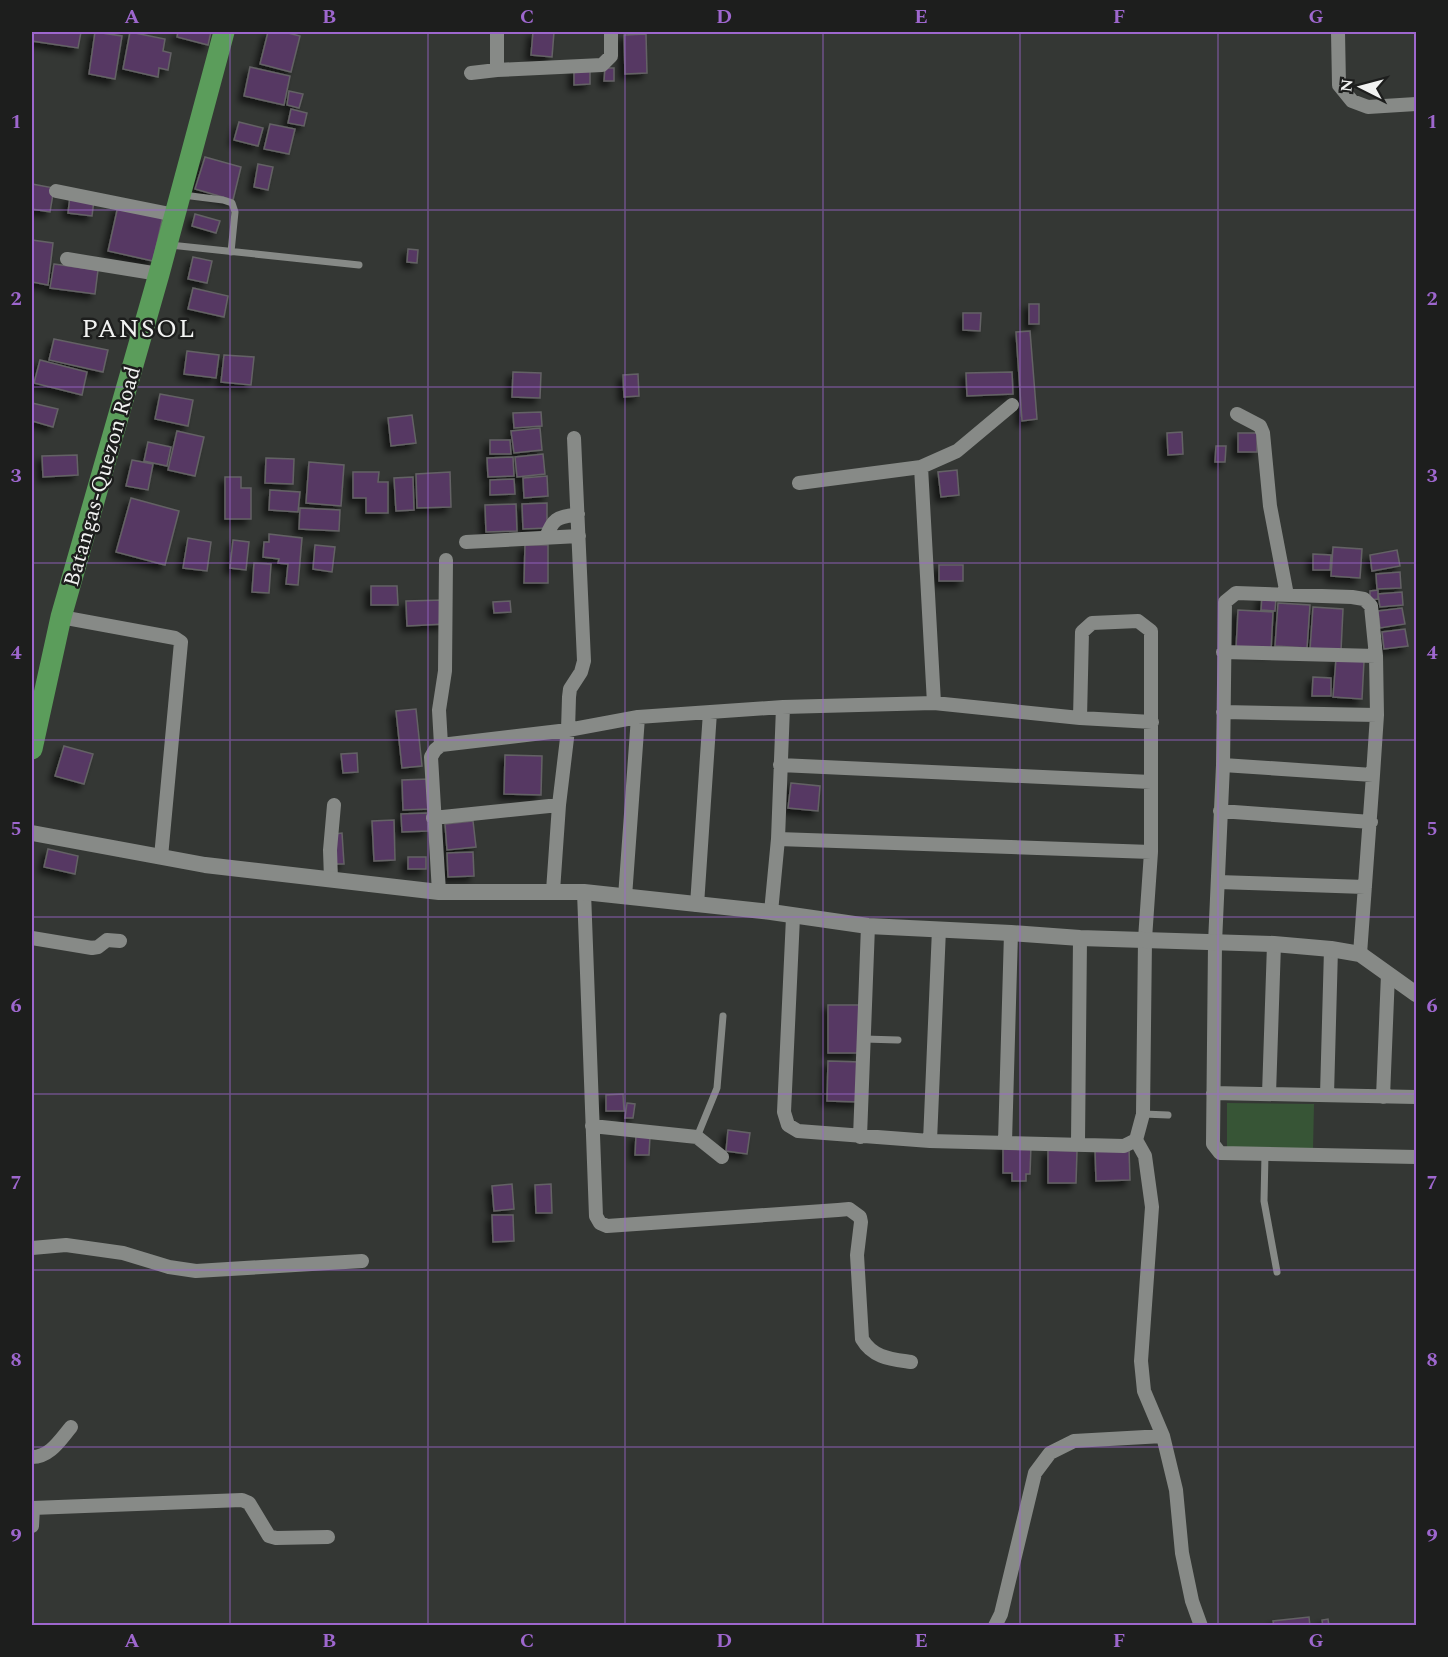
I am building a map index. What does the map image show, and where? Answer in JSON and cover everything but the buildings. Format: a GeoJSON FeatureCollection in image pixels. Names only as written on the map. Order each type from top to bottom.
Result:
{"type":"FeatureCollection","features":[{"type":"Feature","properties":{"kind":"main road","name":"Batangas-Quezon Road"},"geometry":{"type":"LineString","coordinates":[[32,749],[61,617],[159,274],[224,32]]}},
{"type":"Feature","properties":{"kind":"street"},"geometry":{"type":"LineString","coordinates":[[497,32],[497,70]]}},
{"type":"Feature","properties":{"kind":"street"},"geometry":{"type":"LineString","coordinates":[[471,73],[602,65],[611,56],[611,32]]}},
{"type":"Feature","properties":{"kind":"street"},"geometry":{"type":"LineString","coordinates":[[1338,32],[1339,85],[1352,101],[1368,107],[1416,104]]}},
{"type":"Feature","properties":{"kind":"street"},"geometry":{"type":"LineString","coordinates":[[56,191],[178,205]]}},
{"type":"Feature","properties":{"kind":"street"},"geometry":{"type":"LineString","coordinates":[[67,259],[159,274]]}},
{"type":"Feature","properties":{"kind":"street"},"geometry":{"type":"LineString","coordinates":[[799,483],[921,467],[957,451],[1012,405]]}},
{"type":"Feature","properties":{"kind":"street"},"geometry":{"type":"LineString","coordinates":[[1237,414],[1260,426],[1263,433],[1270,506],[1287,595]]}},
{"type":"Feature","properties":{"kind":"street"},"geometry":{"type":"LineString","coordinates":[[553,891],[570,689],[581,672],[584,661],[574,438]]}},
{"type":"Feature","properties":{"kind":"street"},"geometry":{"type":"LineString","coordinates":[[921,467],[934,703]]}},
{"type":"Feature","properties":{"kind":"street"},"geometry":{"type":"LineString","coordinates":[[546,537],[551,525],[557,519],[578,514]]}},
{"type":"Feature","properties":{"kind":"street"},"geometry":{"type":"LineString","coordinates":[[466,542],[579,536]]}},
{"type":"Feature","properties":{"kind":"street"},"geometry":{"type":"LineString","coordinates":[[441,745],[439,710],[446,671],[446,560]]}},
{"type":"Feature","properties":{"kind":"street"},"geometry":{"type":"LineString","coordinates":[[1360,954],[1377,715],[1376,656],[1371,606],[1364,599],[1236,593],[1225,602],[1223,765],[1215,943],[1213,1144],[1220,1153],[1416,1157]]}},
{"type":"Feature","properties":{"kind":"street"},"geometry":{"type":"LineString","coordinates":[[61,617],[175,638],[181,642],[161,857]]}},
{"type":"Feature","properties":{"kind":"street"},"geometry":{"type":"LineString","coordinates":[[1080,718],[1082,632],[1092,623],[1138,621],[1151,630],[1151,852],[1145,939],[1143,1114],[1136,1140],[1145,1156],[1152,1208],[1141,1361],[1144,1391],[1163,1436],[1176,1490],[1182,1553],[1192,1601],[1201,1626]]}},
{"type":"Feature","properties":{"kind":"street"},"geometry":{"type":"LineString","coordinates":[[1223,652],[1376,656]]}},
{"type":"Feature","properties":{"kind":"street"},"geometry":{"type":"LineString","coordinates":[[439,892],[431,757],[441,745],[568,730],[638,717],[783,707],[934,703],[1080,718],[1152,722]]}},
{"type":"Feature","properties":{"kind":"street"},"geometry":{"type":"LineString","coordinates":[[771,912],[783,707]]}},
{"type":"Feature","properties":{"kind":"street"},"geometry":{"type":"LineString","coordinates":[[698,905],[710,712]]}},
{"type":"Feature","properties":{"kind":"street"},"geometry":{"type":"LineString","coordinates":[[1223,712],[1377,715]]}},
{"type":"Feature","properties":{"kind":"street"},"geometry":{"type":"LineString","coordinates":[[625,897],[638,717]]}},
{"type":"Feature","properties":{"kind":"street"},"geometry":{"type":"LineString","coordinates":[[780,765],[1151,783]]}},
{"type":"Feature","properties":{"kind":"street"},"geometry":{"type":"LineString","coordinates":[[1223,765],[1373,775]]}},
{"type":"Feature","properties":{"kind":"street"},"geometry":{"type":"LineString","coordinates":[[332,879],[330,850],[334,805]]}},
{"type":"Feature","properties":{"kind":"street"},"geometry":{"type":"LineString","coordinates":[[434,819],[559,805]]}},
{"type":"Feature","properties":{"kind":"street"},"geometry":{"type":"LineString","coordinates":[[1220,811],[1371,822]]}},
{"type":"Feature","properties":{"kind":"street"},"geometry":{"type":"LineString","coordinates":[[32,833],[205,865],[439,892],[584,892],[771,912],[793,917],[868,926],[1080,938],[1274,944],[1331,949],[1360,954],[1416,993]]}},
{"type":"Feature","properties":{"kind":"street"},"geometry":{"type":"LineString","coordinates":[[777,839],[1151,852]]}},
{"type":"Feature","properties":{"kind":"street"},"geometry":{"type":"LineString","coordinates":[[1218,882],[1365,887]]}},
{"type":"Feature","properties":{"kind":"street"},"geometry":{"type":"LineString","coordinates":[[584,892],[596,1216],[600,1223],[607,1226],[838,1210],[855,1211],[860,1216],[861,1222],[857,1255],[862,1339],[870,1350],[882,1357],[911,1362]]}},
{"type":"Feature","properties":{"kind":"street"},"geometry":{"type":"LineString","coordinates":[[793,917],[784,1112],[788,1125],[798,1131],[930,1141],[1078,1143],[1124,1146],[1136,1140]]}},
{"type":"Feature","properties":{"kind":"street"},"geometry":{"type":"LineString","coordinates":[[860,1137],[868,926]]}},
{"type":"Feature","properties":{"kind":"street"},"geometry":{"type":"LineString","coordinates":[[930,1141],[939,929]]}},
{"type":"Feature","properties":{"kind":"street"},"geometry":{"type":"LineString","coordinates":[[1005,1142],[1011,933]]}},
{"type":"Feature","properties":{"kind":"street"},"geometry":{"type":"LineString","coordinates":[[1078,1143],[1080,938]]}},
{"type":"Feature","properties":{"kind":"street"},"geometry":{"type":"LineString","coordinates":[[32,939],[92,948],[98,947],[107,940],[120,941]]}},
{"type":"Feature","properties":{"kind":"street"},"geometry":{"type":"LineString","coordinates":[[1269,1094],[1274,944]]}},
{"type":"Feature","properties":{"kind":"street"},"geometry":{"type":"LineString","coordinates":[[1327,1095],[1331,949]]}},
{"type":"Feature","properties":{"kind":"street"},"geometry":{"type":"LineString","coordinates":[[1383,1097],[1388,974]]}},
{"type":"Feature","properties":{"kind":"street"},"geometry":{"type":"LineString","coordinates":[[1213,1093],[1416,1097]]}},
{"type":"Feature","properties":{"kind":"street"},"geometry":{"type":"LineString","coordinates":[[592,1126],[697,1137],[722,1157]]}},
{"type":"Feature","properties":{"kind":"street"},"geometry":{"type":"LineString","coordinates":[[32,1248],[66,1245],[123,1253],[169,1268],[196,1271],[362,1261]]}},
{"type":"Feature","properties":{"kind":"street"},"geometry":{"type":"LineString","coordinates":[[32,1457],[48,1453],[71,1427]]}},
{"type":"Feature","properties":{"kind":"street"},"geometry":{"type":"LineString","coordinates":[[995,1626],[1001,1614],[1035,1473],[1050,1453],[1074,1441],[1163,1436]]}},
{"type":"Feature","properties":{"kind":"street"},"geometry":{"type":"LineString","coordinates":[[32,1526],[32,1508],[242,1500],[249,1503],[269,1536],[276,1538],[327,1537]]}},
{"type":"Feature","properties":{"kind":"lane"},"geometry":{"type":"LineString","coordinates":[[178,205],[223,200],[232,203],[235,212],[231,252]]}},
{"type":"Feature","properties":{"kind":"lane"},"geometry":{"type":"LineString","coordinates":[[167,244],[359,265]]}},
{"type":"Feature","properties":{"kind":"lane"},"geometry":{"type":"LineString","coordinates":[[697,1137],[717,1088],[723,1016]]}},
{"type":"Feature","properties":{"kind":"lane"},"geometry":{"type":"LineString","coordinates":[[864,1039],[898,1040]]}},
{"type":"Feature","properties":{"kind":"lane"},"geometry":{"type":"LineString","coordinates":[[1143,1114],[1168,1116]]}},
{"type":"Feature","properties":{"kind":"lane"},"geometry":{"type":"LineString","coordinates":[[1265,1154],[1264,1201],[1277,1272]]}},
{"type":"Feature","properties":{"kind":"green space"},"geometry":{"type":"Polygon","coordinates":[[[1227,1103],[1314,1104],[1313,1150],[1227,1149],[1227,1103]]]}},
{"type":"Feature","properties":{"kind":"district","name":"PANSOL"},"geometry":{"type":"Point","coordinates":[139,328]}}]}
